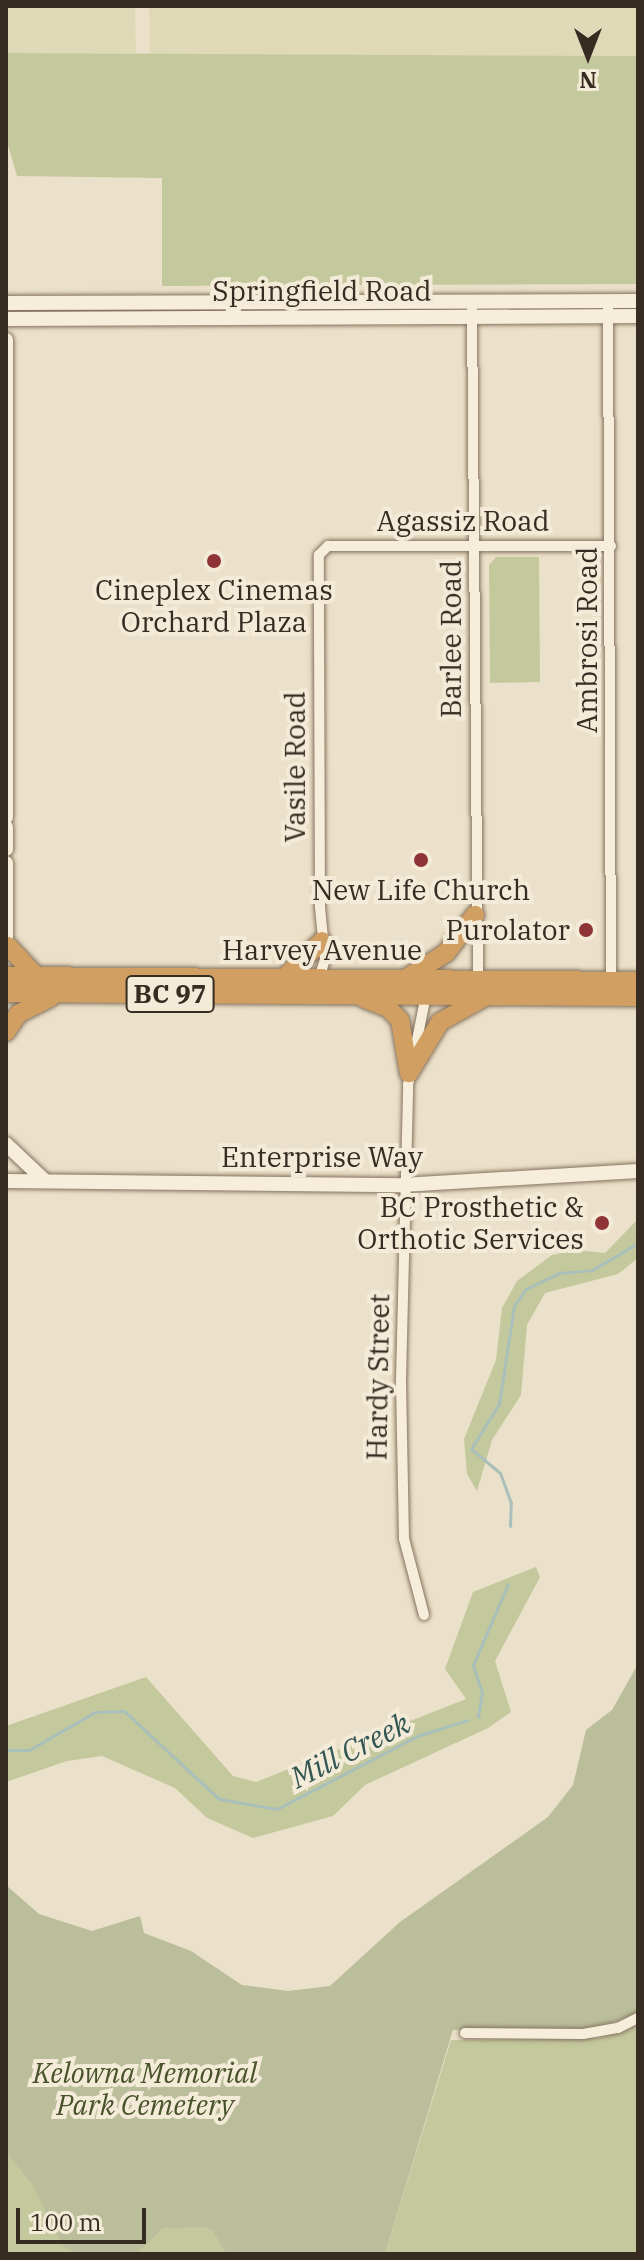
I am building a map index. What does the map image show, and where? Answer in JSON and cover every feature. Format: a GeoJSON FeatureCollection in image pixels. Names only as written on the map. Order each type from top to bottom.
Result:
{"type":"FeatureCollection","features":[{"type":"Feature","properties":{"kind":"highway"},"geometry":{"type":"LineString","coordinates":[[407,978],[446,953],[475,915]]}},
{"type":"Feature","properties":{"kind":"highway"},"geometry":{"type":"LineString","coordinates":[[282,986],[322,941]]}},
{"type":"Feature","properties":{"kind":"highway"},"geometry":{"type":"LineString","coordinates":[[7,949],[37,977]]}},
{"type":"Feature","properties":{"kind":"highway","name":"Harvey Avenue"},"geometry":{"type":"LineString","coordinates":[[6,976],[282,986],[355,995],[638,997]]}},
{"type":"Feature","properties":{"kind":"highway"},"geometry":{"type":"LineString","coordinates":[[282,986],[306,987],[319,978]]}},
{"type":"Feature","properties":{"kind":"highway","name":"Harvey Avenue"},"geometry":{"type":"LineString","coordinates":[[319,978],[638,981]]}},
{"type":"Feature","properties":{"kind":"highway"},"geometry":{"type":"LineString","coordinates":[[426,995],[469,978]]}},
{"type":"Feature","properties":{"kind":"highway"},"geometry":{"type":"LineString","coordinates":[[580,997],[611,980]]}},
{"type":"Feature","properties":{"kind":"highway","name":"Harvey Avenue"},"geometry":{"type":"LineString","coordinates":[[6,993],[282,986]]}},
{"type":"Feature","properties":{"kind":"highway"},"geometry":{"type":"LineString","coordinates":[[6,1032],[18,1014],[61,993]]}},
{"type":"Feature","properties":{"kind":"highway"},"geometry":{"type":"LineString","coordinates":[[355,995],[388,1008],[400,1020],[409,1073]]}},
{"type":"Feature","properties":{"kind":"highway"},"geometry":{"type":"LineString","coordinates":[[409,1073],[440,1022],[488,996]]}},
{"type":"Feature","properties":{"kind":"main road","name":"Springfield Road"},"geometry":{"type":"LineString","coordinates":[[6,303],[638,301]]}},
{"type":"Feature","properties":{"kind":"main road","name":"Springfield Road"},"geometry":{"type":"LineString","coordinates":[[6,319],[638,316]]}},
{"type":"Feature","properties":{"kind":"main road"},"geometry":{"type":"LineString","coordinates":[[6,340],[6,817]]}},
{"type":"Feature","properties":{"kind":"main road"},"geometry":{"type":"LineString","coordinates":[[6,827],[6,849]]}},
{"type":"Feature","properties":{"kind":"main road"},"geometry":{"type":"LineString","coordinates":[[6,863],[7,949]]}},
{"type":"Feature","properties":{"kind":"main road"},"geometry":{"type":"LineString","coordinates":[[6,1144],[45,1181]]}},
{"type":"Feature","properties":{"kind":"main road","name":"Enterprise Way"},"geometry":{"type":"LineString","coordinates":[[6,1181],[402,1185],[638,1171]]}},
{"type":"Feature","properties":{"kind":"street","name":"Barlee Road"},"geometry":{"type":"LineString","coordinates":[[469,978],[475,915],[473,300]]}},
{"type":"Feature","properties":{"kind":"street","name":"Ambrosi Road"},"geometry":{"type":"LineString","coordinates":[[608,300],[611,980]]}},
{"type":"Feature","properties":{"kind":"street","name":"Agassiz Road"},"geometry":{"type":"LineString","coordinates":[[319,555],[328,546],[611,546]]}},
{"type":"Feature","properties":{"kind":"street","name":"Vasile Road"},"geometry":{"type":"LineString","coordinates":[[319,555],[322,941],[325,959],[319,978]]}},
{"type":"Feature","properties":{"kind":"street","name":"Hardy Street"},"geometry":{"type":"LineString","coordinates":[[424,1615],[408,1563],[401,1488],[402,1185],[409,1073],[426,995]]}},
{"type":"Feature","properties":{"kind":"street"},"geometry":{"type":"LineString","coordinates":[[465,2033],[583,2034],[618,2028],[638,2018]]}},
{"type":"Feature","properties":{"kind":"shaded area"},"geometry":{"type":"Polygon","coordinates":[[[6,6],[135,6],[136,53],[6,53],[6,6]]]}},
{"type":"Feature","properties":{"kind":"shaded area"},"geometry":{"type":"Polygon","coordinates":[[[149,6],[638,6],[638,56],[150,54],[149,6]]]}},
{"type":"Feature","properties":{"kind":"green space"},"geometry":{"type":"Polygon","coordinates":[[[6,53],[638,56],[638,284],[162,286],[162,178],[17,176],[6,138],[6,53]]]}},
{"type":"Feature","properties":{"kind":"green space"},"geometry":{"type":"Polygon","coordinates":[[[496,557],[539,557],[540,682],[490,683],[489,565],[496,557]]]}},
{"type":"Feature","properties":{"kind":"green space"},"geometry":{"type":"Polygon","coordinates":[[[638,1219],[638,1258],[618,1274],[545,1293],[527,1325],[521,1395],[492,1440],[477,1491],[467,1474],[464,1439],[496,1360],[502,1308],[517,1281],[552,1255],[576,1250],[605,1253],[638,1219]]]}},
{"type":"Feature","properties":{"kind":"green space"},"geometry":{"type":"Polygon","coordinates":[[[536,1567],[540,1577],[495,1661],[511,1712],[488,1728],[365,1785],[333,1816],[253,1838],[207,1818],[175,1788],[102,1756],[67,1761],[6,1782],[6,1726],[146,1677],[233,1776],[256,1782],[466,1699],[445,1669],[473,1592],[536,1567]]]}},
{"type":"Feature","properties":{"kind":"green space","name":"Kelowna Memorial Park Cemetery"},"geometry":{"type":"Polygon","coordinates":[[[638,1664],[638,2014],[589,2030],[453,2030],[385,2254],[227,2254],[212,2230],[204,2227],[163,2228],[136,2254],[76,2254],[63,2246],[32,2184],[6,2152],[6,1885],[39,1914],[92,1931],[140,1916],[144,1933],[191,1951],[242,1985],[288,1991],[330,1986],[400,1922],[548,1817],[573,1785],[586,1730],[612,1710],[638,1664]]]}},
{"type":"Feature","properties":{"kind":"green space"},"geometry":{"type":"Polygon","coordinates":[[[638,2025],[638,2254],[385,2254],[451,2040],[599,2038],[638,2025]]]}},
{"type":"Feature","properties":{"kind":"green space"},"geometry":{"type":"Polygon","coordinates":[[[6,2062],[282,2254],[6,2254],[6,2062]]]}},
{"type":"Feature","properties":{"kind":"waterway","name":"Mill Creek"},"geometry":{"type":"LineString","coordinates":[[510,1526],[511,1503],[500,1473],[471,1449],[499,1404],[514,1306],[526,1289],[559,1273],[592,1270],[638,1243]]}},
{"type":"Feature","properties":{"kind":"waterway","name":"Mill Creek"},"geometry":{"type":"LineString","coordinates":[[478,1717],[482,1693],[473,1665],[508,1584]]}},
{"type":"Feature","properties":{"kind":"waterway","name":"Mill Creek"},"geometry":{"type":"LineString","coordinates":[[6,1750],[29,1750],[95,1712],[124,1711],[219,1799],[277,1809],[417,1736],[468,1720]]}},
{"type":"Feature","properties":{"kind":"place","name":"Cineplex Cinemas Orchard Plaza"},"geometry":{"type":"Point","coordinates":[214,561]}},
{"type":"Feature","properties":{"kind":"place","name":"New Life Church"},"geometry":{"type":"Point","coordinates":[421,860]}},
{"type":"Feature","properties":{"kind":"place","name":"Purolator"},"geometry":{"type":"Point","coordinates":[586,930]}},
{"type":"Feature","properties":{"kind":"place","name":"BC Prosthetic & Orthotic Services"},"geometry":{"type":"Point","coordinates":[602,1223]}}]}
